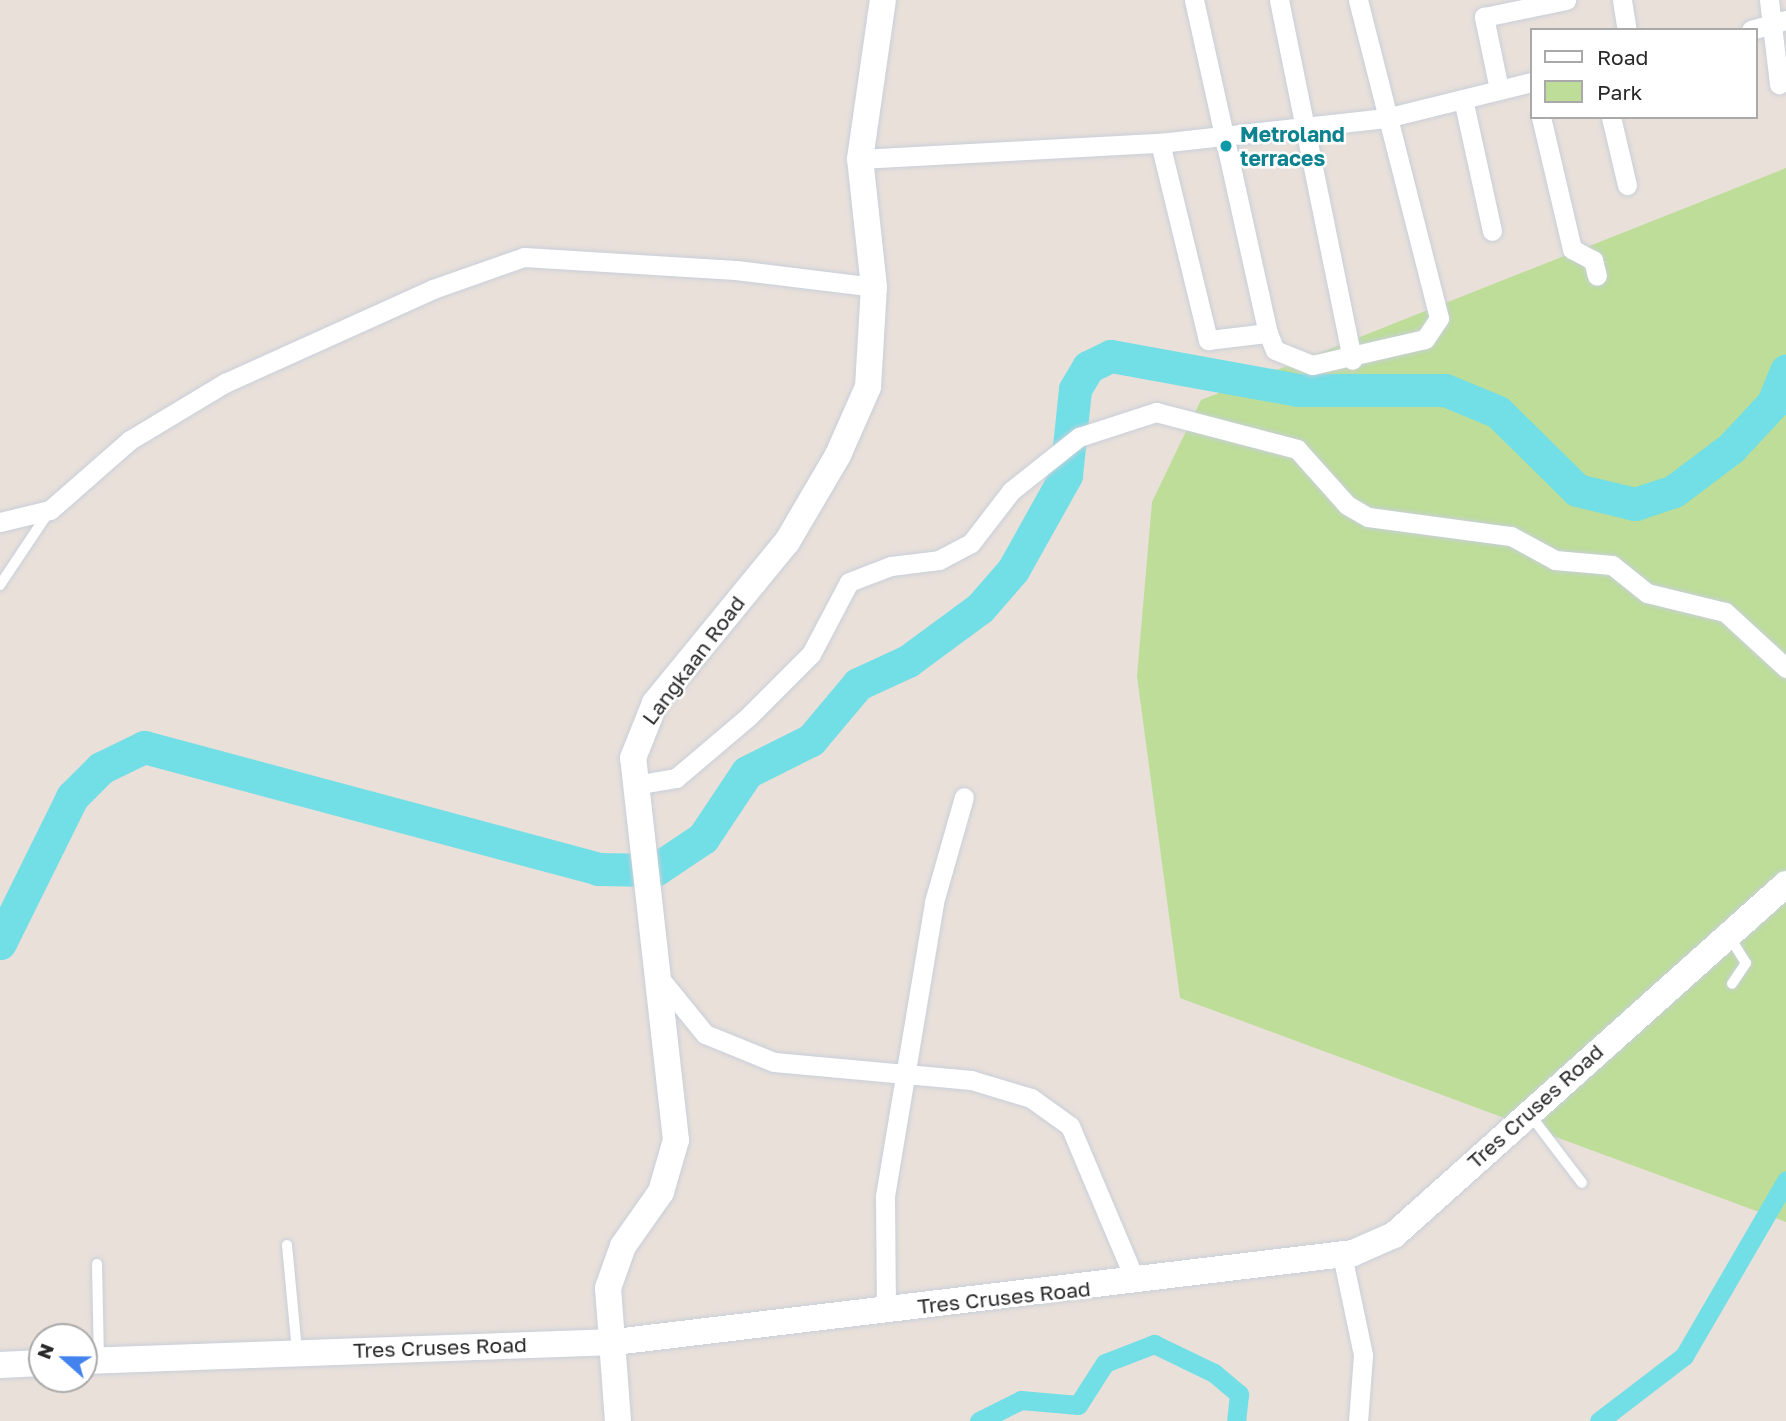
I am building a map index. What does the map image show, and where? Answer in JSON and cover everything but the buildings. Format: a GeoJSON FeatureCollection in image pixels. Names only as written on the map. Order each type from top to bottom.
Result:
{"type":"FeatureCollection","features":[{"type":"Feature","properties":{"kind":"main road","name":"Langkaan Road"},"geometry":{"type":"LineString","coordinates":[[618,1421],[615,1342],[608,1288],[623,1246],[661,1192],[676,1140],[633,758],[655,703],[787,542],[838,455],[868,387],[874,287],[860,159],[883,0]]}},
{"type":"Feature","properties":{"kind":"main road","name":"Tres Cruses Road"},"geometry":{"type":"LineString","coordinates":[[98,1361],[615,1342],[1136,1282],[1342,1255],[1394,1235],[1786,884]]}},
{"type":"Feature","properties":{"kind":"main road"},"geometry":{"type":"LineString","coordinates":[[0,1365],[28,1364]]}},
{"type":"Feature","properties":{"kind":"street"},"geometry":{"type":"LineString","coordinates":[[1194,0],[1268,333],[1275,350],[1312,365],[1352,360],[1425,339],[1439,318],[1358,0]]}},
{"type":"Feature","properties":{"kind":"street"},"geometry":{"type":"LineString","coordinates":[[1279,0],[1352,360]]}},
{"type":"Feature","properties":{"kind":"street"},"geometry":{"type":"LineString","coordinates":[[1499,89],[1484,17],[1566,0]]}},
{"type":"Feature","properties":{"kind":"street"},"geometry":{"type":"LineString","coordinates":[[1622,0],[1627,28]]}},
{"type":"Feature","properties":{"kind":"street"},"geometry":{"type":"LineString","coordinates":[[1769,0],[1779,22],[1779,84]]}},
{"type":"Feature","properties":{"kind":"street"},"geometry":{"type":"LineString","coordinates":[[1758,28],[1779,22]]}},
{"type":"Feature","properties":{"kind":"street"},"geometry":{"type":"LineString","coordinates":[[860,159],[1160,143],[1223,133],[1386,118],[1530,82]]}},
{"type":"Feature","properties":{"kind":"street"},"geometry":{"type":"LineString","coordinates":[[1463,99],[1492,231]]}},
{"type":"Feature","properties":{"kind":"street"},"geometry":{"type":"LineString","coordinates":[[1541,119],[1572,249],[1593,260],[1597,276]]}},
{"type":"Feature","properties":{"kind":"street"},"geometry":{"type":"LineString","coordinates":[[1611,119],[1627,185]]}},
{"type":"Feature","properties":{"kind":"street"},"geometry":{"type":"LineString","coordinates":[[1160,143],[1208,340],[1268,333]]}},
{"type":"Feature","properties":{"kind":"street"},"geometry":{"type":"LineString","coordinates":[[0,522],[50,510],[130,440],[225,383],[433,289],[524,257],[736,270],[874,287]]}},
{"type":"Feature","properties":{"kind":"street"},"geometry":{"type":"LineString","coordinates":[[635,785],[676,778],[748,717],[811,654],[849,582],[891,566],[939,560],[971,543],[1034,470],[1080,437],[1156,412],[1297,449],[1347,505],[1368,517],[1511,536],[1555,560],[1612,565],[1647,593],[1726,612],[1786,668]]}},
{"type":"Feature","properties":{"kind":"street"},"geometry":{"type":"LineString","coordinates":[[886,1311],[885,1195],[934,902],[964,797]]}},
{"type":"Feature","properties":{"kind":"street"},"geometry":{"type":"LineString","coordinates":[[657,975],[705,1034],[774,1062],[995,1087],[1031,1098],[1070,1126],[1136,1282]]}},
{"type":"Feature","properties":{"kind":"street"},"geometry":{"type":"LineString","coordinates":[[1342,1255],[1363,1355],[1358,1421]]}},
{"type":"Feature","properties":{"kind":"lane"},"geometry":{"type":"LineString","coordinates":[[1,585],[50,510]]}},
{"type":"Feature","properties":{"kind":"lane"},"geometry":{"type":"LineString","coordinates":[[1729,936],[1746,964],[1732,984]]}},
{"type":"Feature","properties":{"kind":"lane"},"geometry":{"type":"LineString","coordinates":[[1528,1113],[1582,1183]]}},
{"type":"Feature","properties":{"kind":"lane"},"geometry":{"type":"LineString","coordinates":[[287,1245],[297,1352]]}},
{"type":"Feature","properties":{"kind":"lane"},"geometry":{"type":"LineString","coordinates":[[93,1323],[97,1264]]}},
{"type":"Feature","properties":{"kind":"green space"},"geometry":{"type":"Polygon","coordinates":[[[1786,168],[1786,1222],[1180,998],[1137,676],[1152,502],[1201,400],[1786,168]]]}},
{"type":"Feature","properties":{"kind":"waterway"},"geometry":{"type":"LineString","coordinates":[[0,943],[72,797],[101,768],[144,747],[598,869],[655,870],[703,838],[747,772],[811,740],[858,684],[908,661],[980,608],[1013,570],[1066,475],[1075,389],[1088,367],[1111,356],[1298,390],[1445,390],[1498,412],[1577,490],[1635,504],[1674,491],[1731,448],[1773,403],[1786,370]]}},
{"type":"Feature","properties":{"kind":"waterway"},"geometry":{"type":"LineString","coordinates":[[1599,1421],[1684,1356],[1786,1181]]}},
{"type":"Feature","properties":{"kind":"waterway"},"geometry":{"type":"LineString","coordinates":[[979,1421],[1021,1400],[1078,1405],[1105,1363],[1154,1344],[1214,1373],[1239,1394],[1236,1421]]}},
{"type":"Feature","properties":{"kind":"place","name":"Metroland terraces"},"geometry":{"type":"Point","coordinates":[1226,146]}}]}
